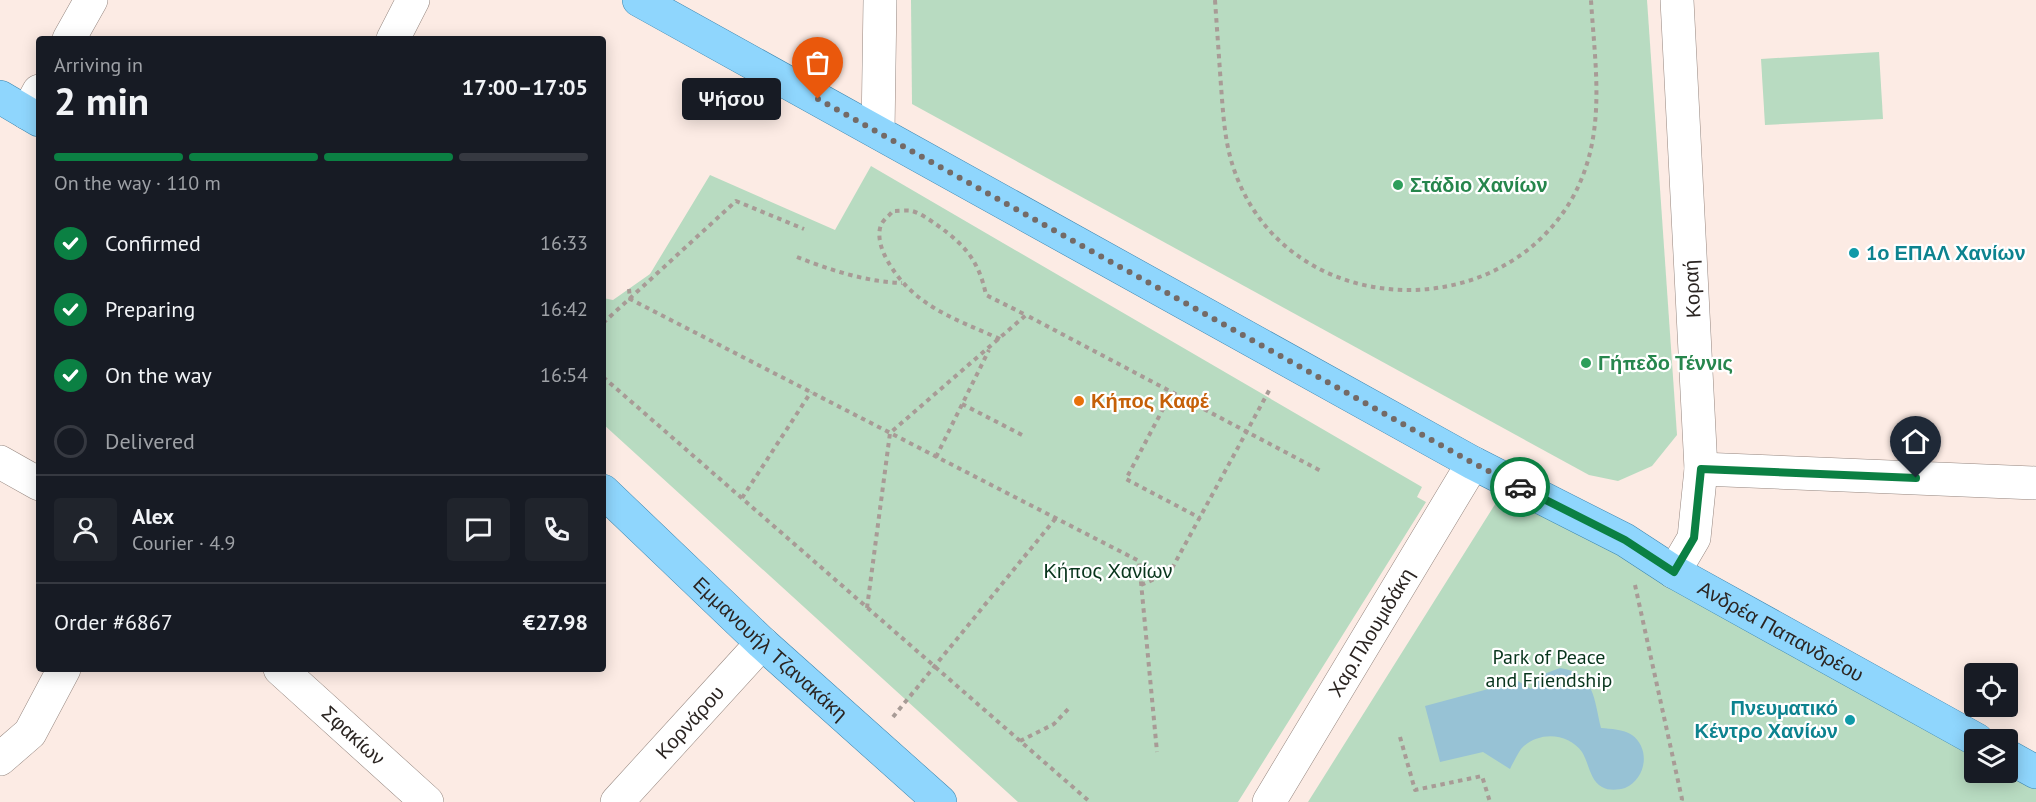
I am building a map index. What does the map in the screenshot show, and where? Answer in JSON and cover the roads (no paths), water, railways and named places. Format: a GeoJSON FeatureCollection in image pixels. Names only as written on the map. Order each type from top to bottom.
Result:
{"type":"FeatureCollection","features":[{"type":"Feature","properties":{"kind":"main road","name":"Ανδρέα Παπανδρέου"},"geometry":{"type":"LineString","coordinates":[[639,0],[1473,463],[1625,540],[1674,572],[1964,733]]}},
{"type":"Feature","properties":{"kind":"main road","name":"Εμμανουήλ Τζανακάκη"},"geometry":{"type":"LineString","coordinates":[[606,494],[762,643],[940,802]]}},
{"type":"Feature","properties":{"kind":"main road"},"geometry":{"type":"LineString","coordinates":[[2018,762],[2036,772]]}},
{"type":"Feature","properties":{"kind":"street"},"geometry":{"type":"LineString","coordinates":[[71,36],[91,0]]}},
{"type":"Feature","properties":{"kind":"street"},"geometry":{"type":"LineString","coordinates":[[395,36],[413,0]]}},
{"type":"Feature","properties":{"kind":"street"},"geometry":{"type":"LineString","coordinates":[[878,132],[880,0]]}},
{"type":"Feature","properties":{"kind":"street","name":"Κοραή"},"geometry":{"type":"LineString","coordinates":[[1674,572],[1694,538],[1701,469],[1677,0]]}},
{"type":"Feature","properties":{"kind":"street"},"geometry":{"type":"LineString","coordinates":[[0,462],[36,482]]}},
{"type":"Feature","properties":{"kind":"street","name":"Χαρ.Πλουμιδάκη"},"geometry":{"type":"LineString","coordinates":[[1269,802],[1473,463]]}},
{"type":"Feature","properties":{"kind":"street"},"geometry":{"type":"LineString","coordinates":[[1701,469],[2036,483]]}},
{"type":"Feature","properties":{"kind":"street","name":"Κορνάρου"},"geometry":{"type":"LineString","coordinates":[[617,802],[762,643]]}},
{"type":"Feature","properties":{"kind":"street"},"geometry":{"type":"LineString","coordinates":[[0,759],[30,733],[62,672]]}},
{"type":"Feature","properties":{"kind":"street","name":"Σφακίων"},"geometry":{"type":"LineString","coordinates":[[283,672],[427,802]]}},
{"type":"Feature","properties":{"kind":"water"},"geometry":{"type":"Polygon","coordinates":[[[1560,668],[1572,671],[1587,682],[1594,698],[1601,728],[1625,732],[1638,741],[1642,748],[1644,763],[1638,778],[1632,784],[1616,790],[1602,787],[1595,781],[1582,752],[1576,745],[1552,736],[1535,739],[1528,743],[1521,749],[1510,769],[1483,752],[1440,762],[1425,706],[1518,681],[1531,689],[1544,674],[1560,668]]]}},
{"type":"Feature","properties":{"kind":"place","name":"Ψήσου"},"geometry":{"type":"Point","coordinates":[818,99]}},
{"type":"Feature","properties":{"kind":"place","name":"Στάδιο Χανίων"},"geometry":{"type":"Point","coordinates":[1398,185]}},
{"type":"Feature","properties":{"kind":"place","name":"1ο ΕΠΑΛ Χανίων"},"geometry":{"type":"Point","coordinates":[1854,253]}},
{"type":"Feature","properties":{"kind":"place","name":"Γήπεδο Τέννις"},"geometry":{"type":"Point","coordinates":[1586,363]}},
{"type":"Feature","properties":{"kind":"place","name":"Κήπος Καφέ"},"geometry":{"type":"Point","coordinates":[1079,401]}},
{"type":"Feature","properties":{"kind":"place","name":"Πνευματικό Κέντρο Χανίων"},"geometry":{"type":"Point","coordinates":[1850,720]}},
{"type":"Feature","properties":{"kind":"park label","name":"Κήπος Χανίων"},"geometry":{"type":"Point","coordinates":[1108,571]}},
{"type":"Feature","properties":{"kind":"park label","name":"Park of Peace and Friendship"},"geometry":{"type":"Point","coordinates":[1549,668]}}]}
